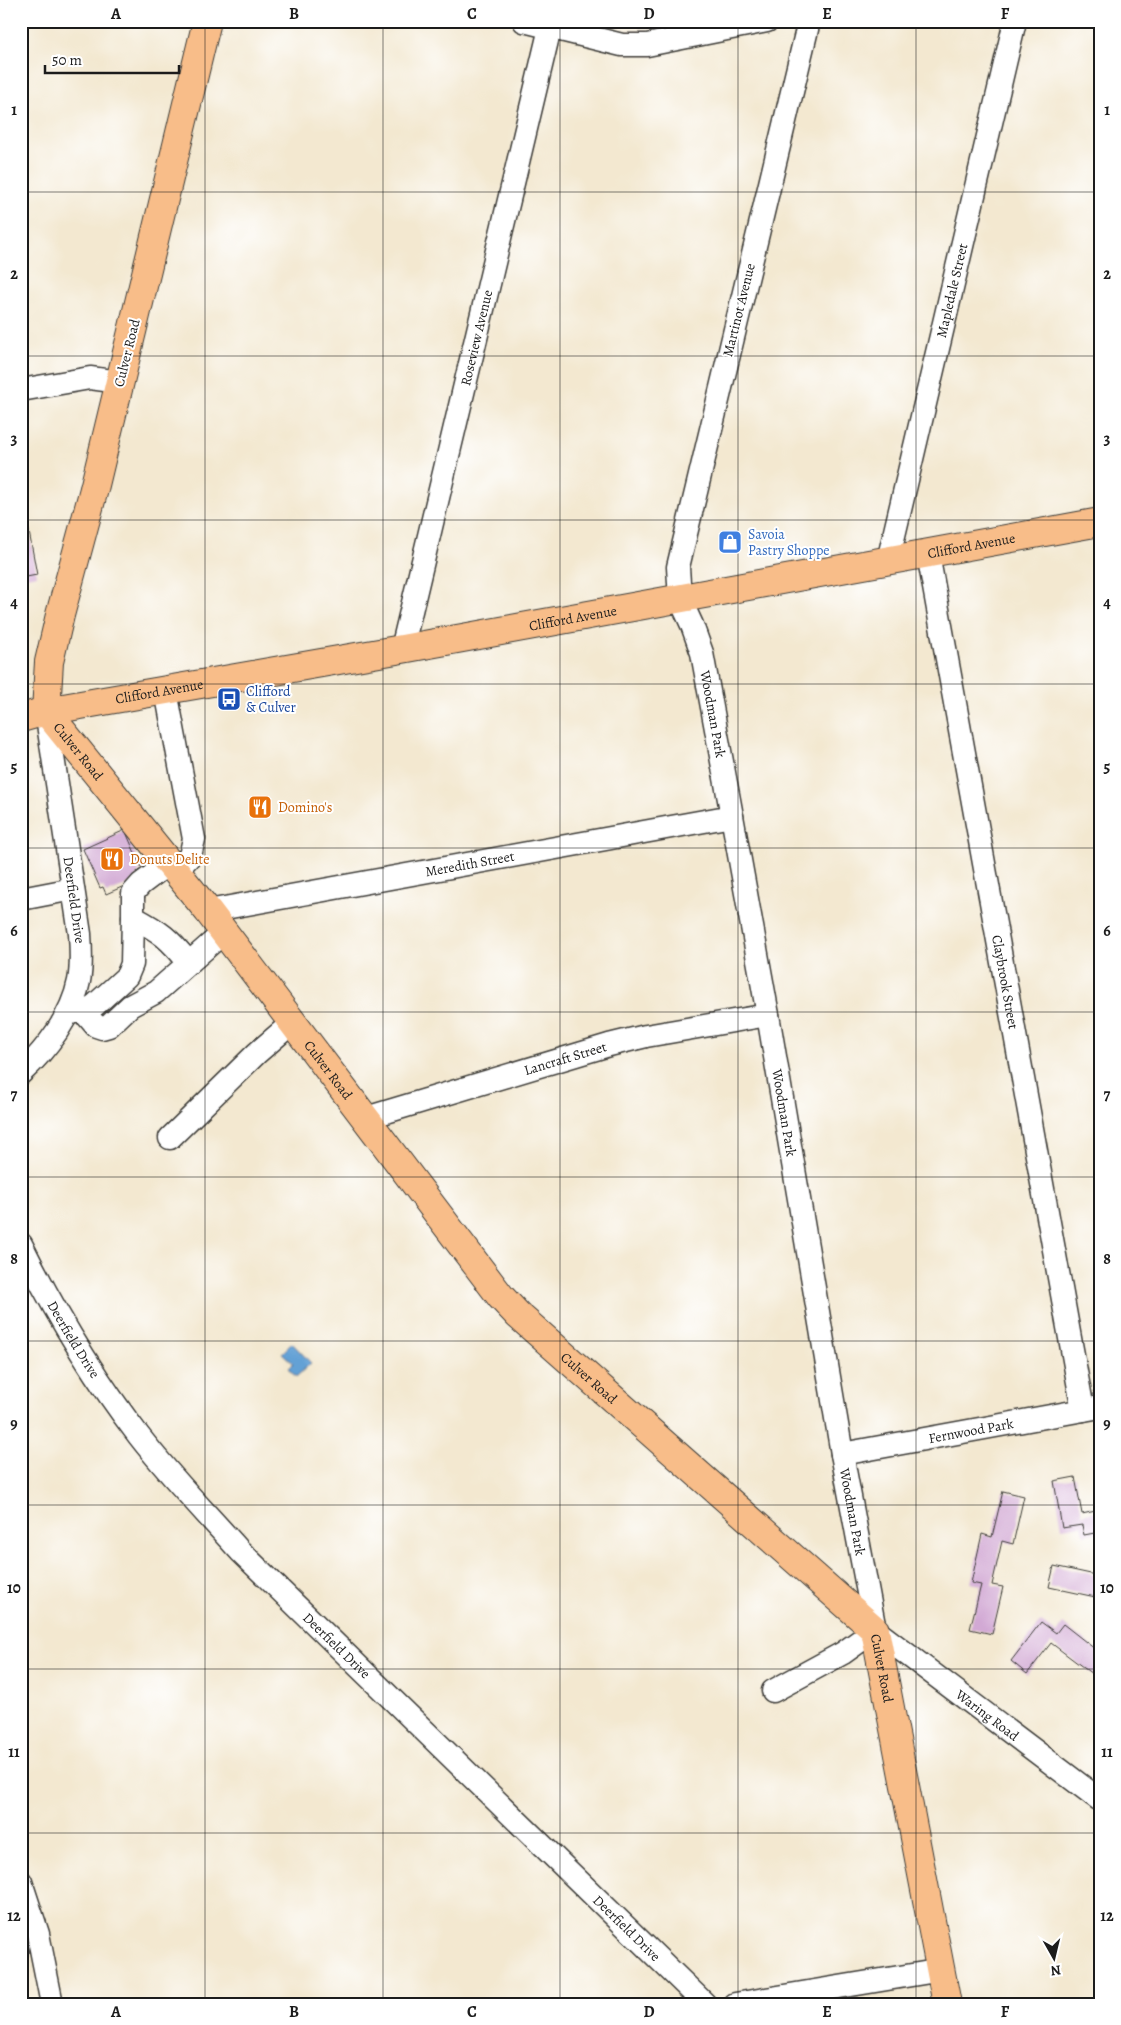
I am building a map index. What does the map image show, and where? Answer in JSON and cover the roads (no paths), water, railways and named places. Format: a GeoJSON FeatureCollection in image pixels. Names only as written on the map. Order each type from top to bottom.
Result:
{"type":"FeatureCollection","features":[{"type":"Feature","properties":{"kind":"main road","name":"Culver Road"},"geometry":{"type":"LineString","coordinates":[[207,21],[120,382],[49,662],[33,715],[172,867],[216,921],[495,1289],[518,1315],[874,1630],[942,1970],[947,2004]]}},
{"type":"Feature","properties":{"kind":"main road","name":"Clifford Avenue"},"geometry":{"type":"LineString","coordinates":[[33,715],[1100,522]]}},
{"type":"Feature","properties":{"kind":"street"},"geometry":{"type":"LineString","coordinates":[[524,21],[622,45],[635,46],[767,21]]}},
{"type":"Feature","properties":{"kind":"street","name":"Martinot Avenue"},"geometry":{"type":"LineString","coordinates":[[680,599],[678,567],[682,548],[809,21]]}},
{"type":"Feature","properties":{"kind":"street","name":"Mapledale Street"},"geometry":{"type":"LineString","coordinates":[[888,561],[1015,21]]}},
{"type":"Feature","properties":{"kind":"street","name":"Roseview Avenue"},"geometry":{"type":"LineString","coordinates":[[402,649],[550,28]]}},
{"type":"Feature","properties":{"kind":"street"},"geometry":{"type":"LineString","coordinates":[[21,390],[90,378],[120,382]]}},
{"type":"Feature","properties":{"kind":"street","name":"Claybrook Street"},"geometry":{"type":"LineString","coordinates":[[928,554],[1092,1408]]}},
{"type":"Feature","properties":{"kind":"street","name":"Woodman Park"},"geometry":{"type":"LineString","coordinates":[[680,599],[702,653],[768,1014],[842,1454],[874,1630]]}},
{"type":"Feature","properties":{"kind":"street"},"geometry":{"type":"LineString","coordinates":[[75,1012],[95,1006],[127,976],[132,964],[133,893],[140,884],[190,856],[194,839],[166,691]]}},
{"type":"Feature","properties":{"kind":"street","name":"Deerfield Drive"},"geometry":{"type":"LineString","coordinates":[[21,1073],[42,1052],[58,1030],[75,1012],[81,957],[80,934],[73,889],[33,715]]}},
{"type":"Feature","properties":{"kind":"street","name":"Meredith Street"},"geometry":{"type":"LineString","coordinates":[[216,921],[732,816]]}},
{"type":"Feature","properties":{"kind":"street"},"geometry":{"type":"LineString","coordinates":[[21,899],[73,889]]}},
{"type":"Feature","properties":{"kind":"street"},"geometry":{"type":"LineString","coordinates":[[132,918],[160,931],[174,944],[189,963]]}},
{"type":"Feature","properties":{"kind":"street"},"geometry":{"type":"LineString","coordinates":[[75,1012],[96,1026],[102,1028],[109,1026],[130,1006],[156,992],[189,963],[216,921]]}},
{"type":"Feature","properties":{"kind":"street","name":"Lancraft Street"},"geometry":{"type":"LineString","coordinates":[[366,1118],[646,1036],[768,1014]]}},
{"type":"Feature","properties":{"kind":"street"},"geometry":{"type":"LineString","coordinates":[[170,1138],[256,1053],[292,1022]]}},
{"type":"Feature","properties":{"kind":"street","name":"Deerfield Drive"},"geometry":{"type":"LineString","coordinates":[[21,1244],[42,1286],[99,1380],[140,1437],[186,1492],[240,1551],[705,2004]]}},
{"type":"Feature","properties":{"kind":"street","name":"Fernwood Park"},"geometry":{"type":"LineString","coordinates":[[842,1454],[1092,1408]]}},
{"type":"Feature","properties":{"kind":"street"},"geometry":{"type":"LineString","coordinates":[[773,1691],[843,1653],[874,1630]]}},
{"type":"Feature","properties":{"kind":"street","name":"Waring Road"},"geometry":{"type":"LineString","coordinates":[[874,1630],[1100,1800]]}},
{"type":"Feature","properties":{"kind":"street"},"geometry":{"type":"LineString","coordinates":[[21,1882],[38,1934],[52,2004]]}},
{"type":"Feature","properties":{"kind":"street"},"geometry":{"type":"LineString","coordinates":[[735,2004],[942,1970]]}},
{"type":"Feature","properties":{"kind":"water"},"geometry":{"type":"Polygon","coordinates":[[[292,1343],[311,1363],[296,1377],[288,1368],[293,1363],[282,1353],[292,1343]]]}},
{"type":"Feature","properties":{"kind":"place","name":"Savoia Pastry Shoppe"},"geometry":{"type":"Point","coordinates":[730,542]}},
{"type":"Feature","properties":{"kind":"place","name":"Clifford & Culver"},"geometry":{"type":"Point","coordinates":[229,699]}},
{"type":"Feature","properties":{"kind":"place","name":"Domino's"},"geometry":{"type":"Point","coordinates":[260,807]}},
{"type":"Feature","properties":{"kind":"place","name":"Donuts Delite"},"geometry":{"type":"Point","coordinates":[112,859]}}]}
